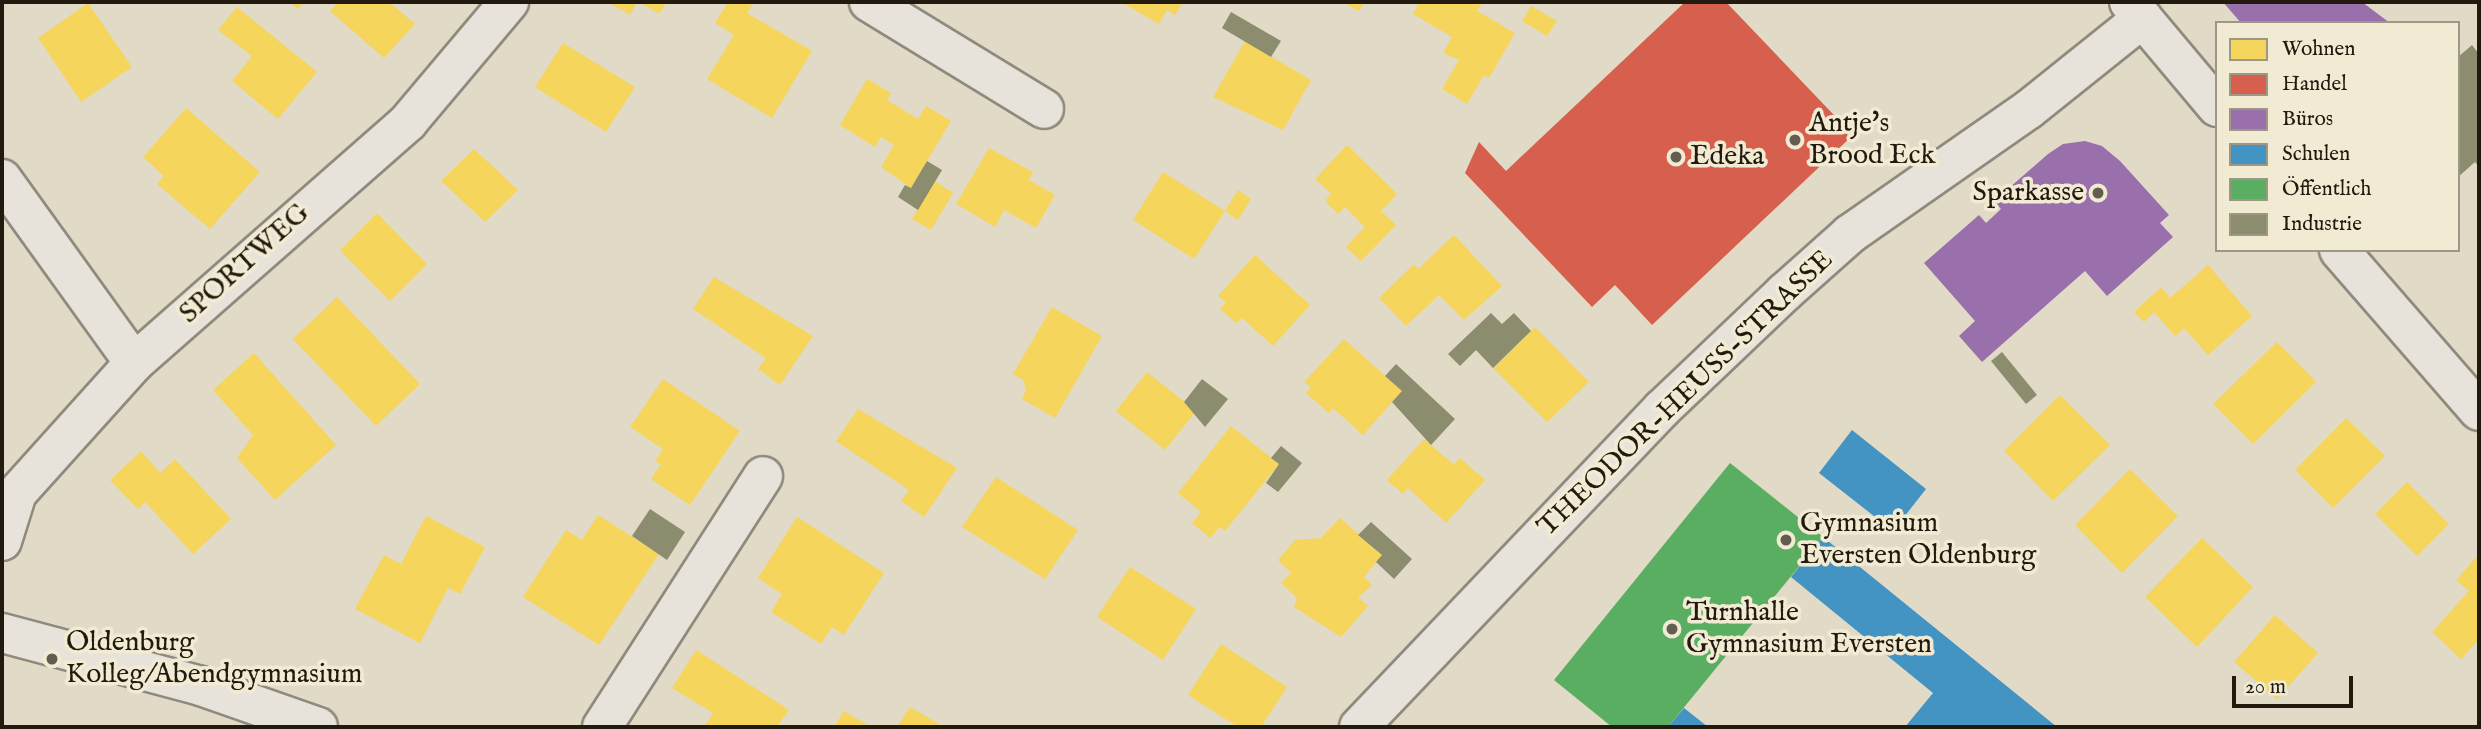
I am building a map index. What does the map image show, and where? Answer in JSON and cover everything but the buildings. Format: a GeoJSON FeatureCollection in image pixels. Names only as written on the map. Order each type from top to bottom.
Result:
{"type":"FeatureCollection","features":[{"type":"Feature","properties":{"kind":"street","name":"SPORTWEG"},"geometry":{"type":"LineString","coordinates":[[2,541],[18,493],[134,363],[408,122],[509,2]]}},
{"type":"Feature","properties":{"kind":"street"},"geometry":{"type":"LineString","coordinates":[[869,2],[1044,109]]}},
{"type":"Feature","properties":{"kind":"street"},"geometry":{"type":"LineString","coordinates":[[2136,10],[2215,105]]}},
{"type":"Feature","properties":{"kind":"street","name":"THEODOR-HEUSS-STRASSE"},"geometry":{"type":"LineString","coordinates":[[1359,727],[1662,409],[1767,309],[1850,234],[2028,110],[2136,10]]}},
{"type":"Feature","properties":{"kind":"street"},"geometry":{"type":"LineString","coordinates":[[2,179],[134,363]]}},
{"type":"Feature","properties":{"kind":"street"},"geometry":{"type":"LineString","coordinates":[[2341,252],[2479,411]]}},
{"type":"Feature","properties":{"kind":"street"},"geometry":{"type":"LineString","coordinates":[[603,727],[763,476]]}},
{"type":"Feature","properties":{"kind":"street"},"geometry":{"type":"LineString","coordinates":[[2,633],[201,686],[318,727]]}},
{"type":"Feature","properties":{"kind":"place","name":"Antje's Brood Eck"},"geometry":{"type":"Point","coordinates":[1795,140]}},
{"type":"Feature","properties":{"kind":"place","name":"Edeka"},"geometry":{"type":"Point","coordinates":[1676,157]}},
{"type":"Feature","properties":{"kind":"place","name":"Sparkasse"},"geometry":{"type":"Point","coordinates":[2098,193]}},
{"type":"Feature","properties":{"kind":"place","name":"Gymnasium Eversten Oldenburg"},"geometry":{"type":"Point","coordinates":[1786,540]}},
{"type":"Feature","properties":{"kind":"place","name":"Turnhalle Gymnasium Eversten"},"geometry":{"type":"Point","coordinates":[1672,629]}},
{"type":"Feature","properties":{"kind":"place","name":"Oldenburg Kolleg/Abendgymnasium"},"geometry":{"type":"Point","coordinates":[52,659]}}]}
